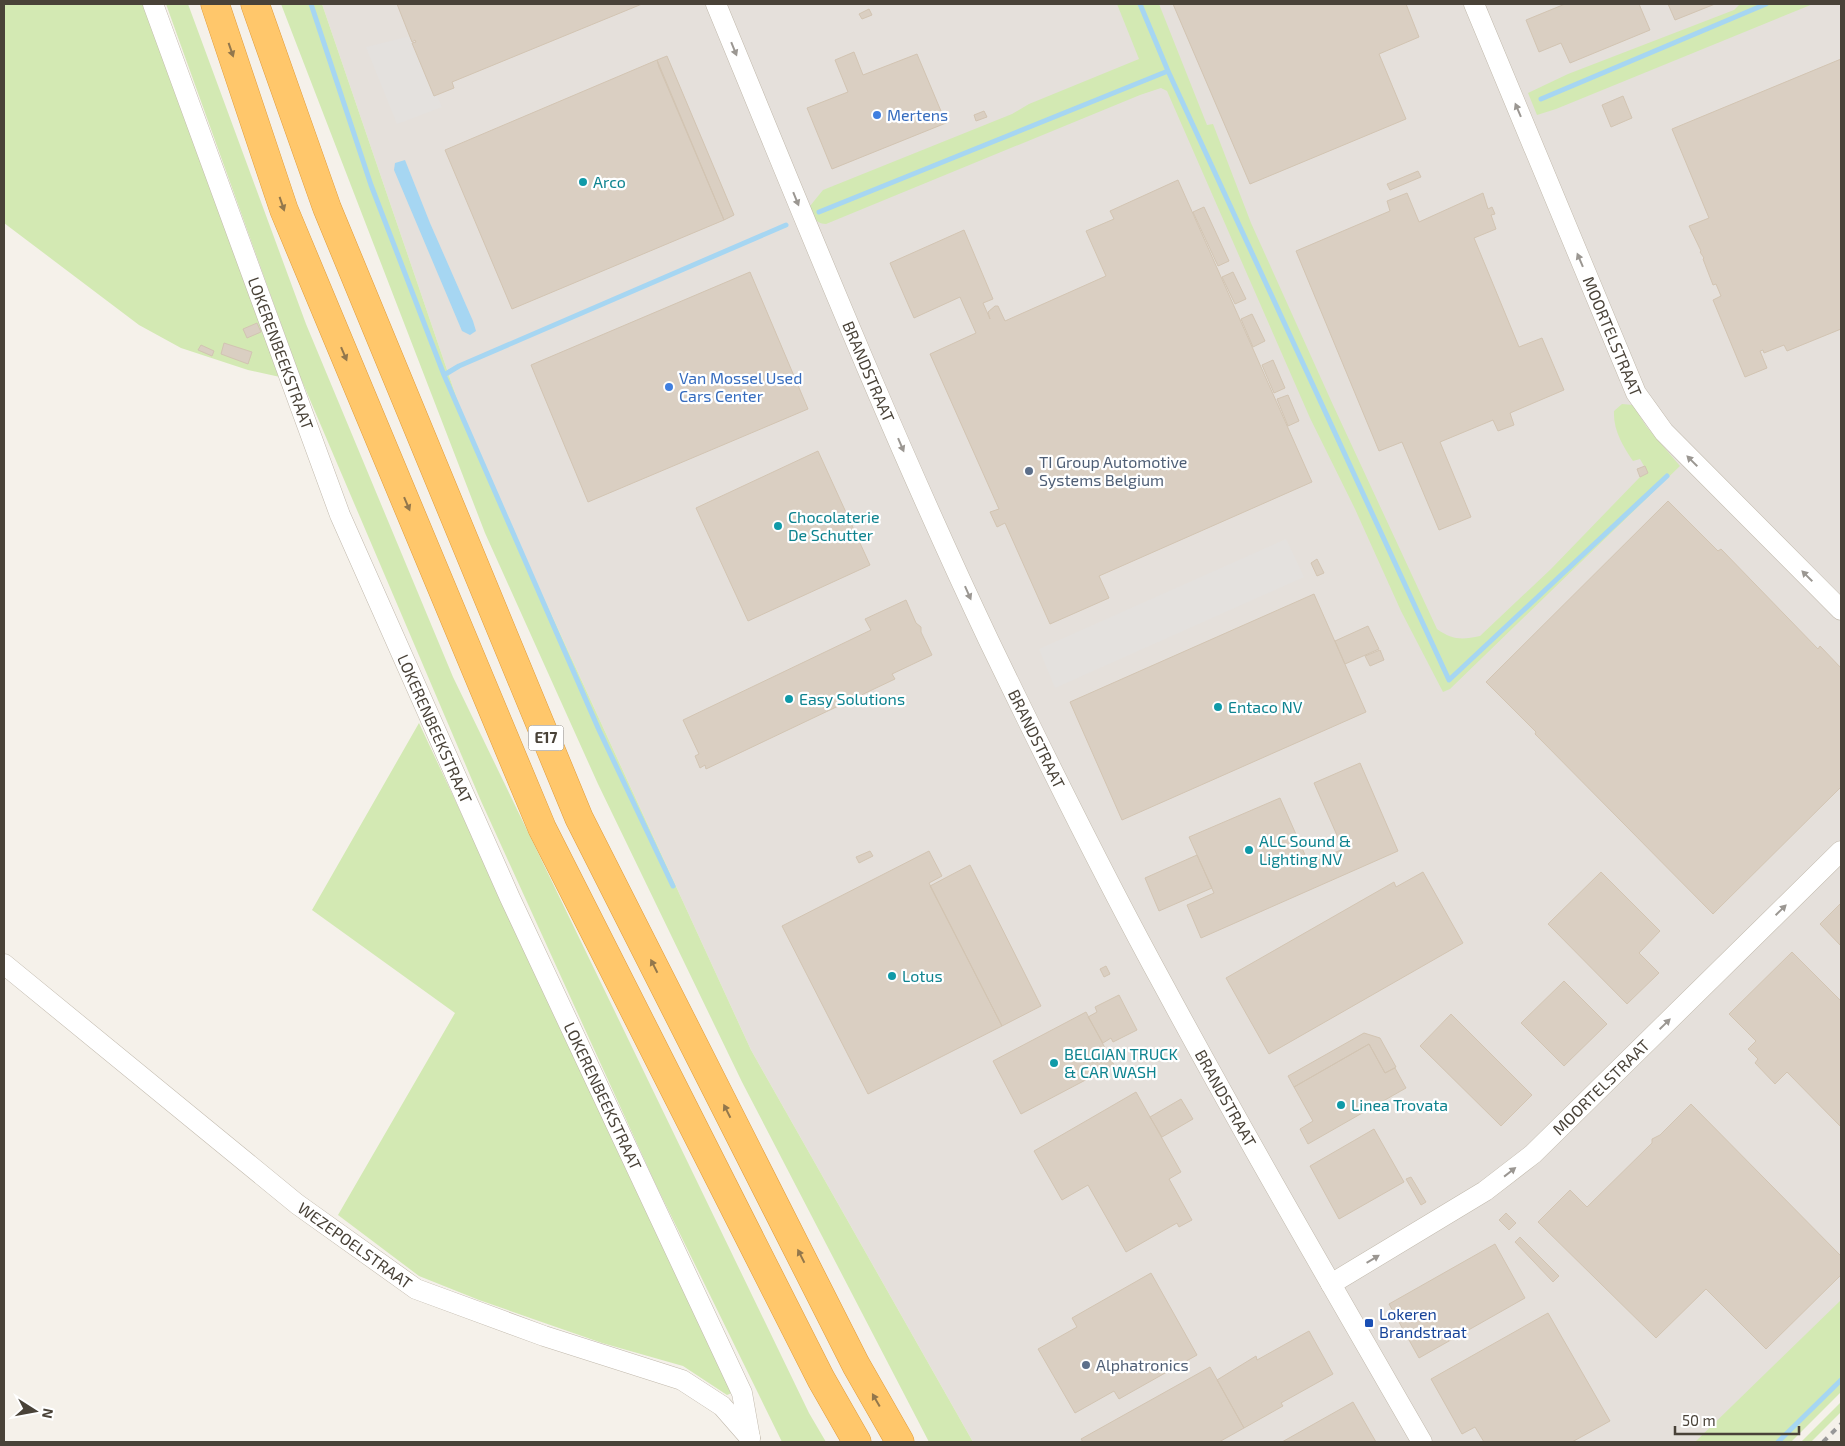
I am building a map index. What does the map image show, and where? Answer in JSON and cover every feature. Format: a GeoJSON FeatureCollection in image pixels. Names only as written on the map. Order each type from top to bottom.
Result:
{"type":"FeatureCollection","features":[{"type":"Feature","properties":{"kind":"highway","name":"E17"},"geometry":{"type":"LineString","coordinates":[[215,4],[284,210],[542,828],[821,1379],[857,1442]]}},
{"type":"Feature","properties":{"kind":"highway","name":"E17"},"geometry":{"type":"LineString","coordinates":[[255,4],[327,208],[579,818],[856,1365],[900,1442]]}},
{"type":"Feature","properties":{"kind":"street","name":"LOKERENBEEKSTRAAT"},"geometry":{"type":"LineString","coordinates":[[154,4],[340,515],[510,898],[742,1393],[750,1440]]}},
{"type":"Feature","properties":{"kind":"street","name":"BRANDSTRAAT"},"geometry":{"type":"LineString","coordinates":[[716,4],[881,400],[989,640],[1082,828],[1163,984],[1422,1442]]}},
{"type":"Feature","properties":{"kind":"street","name":"MOORTELSTRAAT"},"geometry":{"type":"LineString","coordinates":[[1474,4],[1636,392],[1664,432],[1841,610]]}},
{"type":"Feature","properties":{"kind":"street","name":"MOORTELSTRAAT"},"geometry":{"type":"LineString","coordinates":[[1331,1284],[1485,1191],[1533,1154],[1841,851]]}},
{"type":"Feature","properties":{"kind":"street","name":"WEZEPOELSTRAAT"},"geometry":{"type":"LineString","coordinates":[[4,964],[298,1204],[416,1289],[544,1336],[682,1380],[722,1406],[750,1440]]}},
{"type":"Feature","properties":{"kind":"shaded area"},"geometry":{"type":"Polygon","coordinates":[[[322,4],[1841,4],[1841,1366],[1764,1442],[973,1442],[751,1050],[470,437],[322,4]]]}},
{"type":"Feature","properties":{"kind":"shaded area"},"geometry":{"type":"Polygon","coordinates":[[[410,36],[442,107],[397,124],[366,47],[410,36]]]}},
{"type":"Feature","properties":{"kind":"shaded area"},"geometry":{"type":"Polygon","coordinates":[[[1286,539],[1304,577],[1055,688],[1039,649],[1286,539]]]}},
{"type":"Feature","properties":{"kind":"green space"},"geometry":{"type":"Polygon","coordinates":[[[4,4],[146,4],[280,377],[248,370],[181,348],[139,325],[4,223],[4,4]]]}},
{"type":"Feature","properties":{"kind":"green space"},"geometry":{"type":"Polygon","coordinates":[[[166,4],[188,4],[306,324],[453,677],[809,1413],[826,1442],[782,1442],[655,1183],[481,801],[299,374],[166,4]]]}},
{"type":"Feature","properties":{"kind":"green space"},"geometry":{"type":"Polygon","coordinates":[[[281,4],[322,4],[470,437],[751,1050],[973,1442],[929,1442],[742,1082],[598,784],[485,533],[281,4]]]}},
{"type":"Feature","properties":{"kind":"green space"},"geometry":{"type":"Polygon","coordinates":[[[1117,4],[1159,4],[1207,125],[1213,124],[1251,223],[1437,629],[1457,638],[1480,636],[1551,569],[1640,477],[1648,473],[1640,459],[1633,461],[1622,444],[1617,431],[1614,411],[1622,404],[1633,405],[1646,426],[1680,466],[1450,689],[1443,692],[1401,611],[1355,509],[1310,418],[1167,91],[1161,88],[1140,95],[826,224],[817,221],[814,216],[810,206],[823,190],[1012,114],[1029,104],[1139,59],[1117,4]]]}},
{"type":"Feature","properties":{"kind":"green space"},"geometry":{"type":"Polygon","coordinates":[[[1740,4],[1813,4],[1556,109],[1537,115],[1528,93],[1568,74],[1734,10],[1740,4]]]}},
{"type":"Feature","properties":{"kind":"green space"},"geometry":{"type":"Polygon","coordinates":[[[419,723],[734,1392],[727,1395],[683,1366],[602,1343],[479,1300],[419,1276],[338,1215],[455,1013],[312,910],[419,723]]]}},
{"type":"Feature","properties":{"kind":"green space"},"geometry":{"type":"Polygon","coordinates":[[[1841,1300],[1841,1392],[1791,1442],[1695,1442],[1841,1300]]]}},
{"type":"Feature","properties":{"kind":"green space"},"geometry":{"type":"Polygon","coordinates":[[[1841,1402],[1841,1412],[1811,1442],[1801,1442],[1841,1402]]]}},
{"type":"Feature","properties":{"kind":"water"},"geometry":{"type":"Polygon","coordinates":[[[405,160],[473,321],[476,331],[470,335],[462,331],[394,170],[395,163],[405,160]]]}},
{"type":"Feature","properties":{"kind":"building"},"geometry":{"type":"Polygon","coordinates":[[[397,4],[642,4],[452,82],[454,88],[434,96],[412,43],[416,42],[415,40],[412,42],[397,4]]]}},
{"type":"Feature","properties":{"kind":"building"},"geometry":{"type":"Polygon","coordinates":[[[1173,4],[1406,4],[1419,37],[1379,54],[1406,119],[1250,184],[1173,4]]]}},
{"type":"Feature","properties":{"kind":"building"},"geometry":{"type":"Polygon","coordinates":[[[1565,4],[1639,4],[1650,30],[1570,63],[1561,43],[1539,52],[1526,20],[1565,4]]]}},
{"type":"Feature","properties":{"kind":"building"},"geometry":{"type":"Polygon","coordinates":[[[1668,4],[1715,4],[1675,20],[1668,4]]]}},
{"type":"Feature","properties":{"kind":"building"},"geometry":{"type":"Polygon","coordinates":[[[869,9],[872,15],[862,19],[859,14],[869,9]]]}},
{"type":"Feature","properties":{"kind":"building","name":"Mertens"},"geometry":{"type":"Polygon","coordinates":[[[854,52],[863,75],[917,54],[946,123],[832,169],[807,108],[848,92],[835,60],[854,52]]]}},
{"type":"Feature","properties":{"kind":"building"},"geometry":{"type":"Polygon","coordinates":[[[667,56],[734,215],[724,220],[659,67],[657,60],[667,56]]]}},
{"type":"Feature","properties":{"kind":"building"},"geometry":{"type":"Polygon","coordinates":[[[1841,59],[1841,329],[1787,351],[1784,345],[1764,353],[1763,350],[1760,351],[1767,368],[1745,377],[1713,300],[1721,296],[1716,284],[1713,285],[1704,258],[1689,226],[1709,218],[1672,129],[1841,59]]]}},
{"type":"Feature","properties":{"kind":"building","name":"Arco"},"geometry":{"type":"Polygon","coordinates":[[[657,60],[724,220],[512,309],[445,150],[657,60]]]}},
{"type":"Feature","properties":{"kind":"building"},"geometry":{"type":"Polygon","coordinates":[[[1623,96],[1632,118],[1611,127],[1602,105],[1623,96]]]}},
{"type":"Feature","properties":{"kind":"building"},"geometry":{"type":"Polygon","coordinates":[[[984,111],[987,117],[976,121],[974,115],[984,111]]]}},
{"type":"Feature","properties":{"kind":"building"},"geometry":{"type":"Polygon","coordinates":[[[1418,171],[1421,177],[1390,190],[1387,184],[1418,171]]]}},
{"type":"Feature","properties":{"kind":"building"},"geometry":{"type":"Polygon","coordinates":[[[1178,180],[1312,482],[1099,576],[1109,598],[1050,624],[1005,523],[997,527],[990,512],[999,509],[930,354],[976,333],[960,297],[914,318],[890,263],[964,230],[993,299],[983,303],[990,319],[988,312],[995,306],[998,306],[1005,321],[1106,276],[1086,231],[1114,219],[1110,211],[1178,180]]]}},
{"type":"Feature","properties":{"kind":"building"},"geometry":{"type":"Polygon","coordinates":[[[1407,193],[1419,222],[1483,193],[1488,209],[1492,207],[1495,214],[1491,215],[1496,229],[1474,238],[1519,347],[1542,338],[1564,390],[1510,413],[1514,425],[1498,431],[1493,420],[1440,442],[1471,517],[1439,530],[1402,442],[1379,451],[1296,251],[1390,211],[1387,201],[1407,193]]]}},
{"type":"Feature","properties":{"kind":"building"},"geometry":{"type":"Polygon","coordinates":[[[1204,207],[1229,261],[1218,266],[1193,212],[1204,207]]]}},
{"type":"Feature","properties":{"kind":"building","name":"Van Mossel Used Cars Center"},"geometry":{"type":"Polygon","coordinates":[[[750,272],[808,409],[588,502],[531,365],[750,272]]]}},
{"type":"Feature","properties":{"kind":"building"},"geometry":{"type":"Polygon","coordinates":[[[1233,272],[1246,299],[1235,304],[1222,277],[1233,272]]]}},
{"type":"Feature","properties":{"kind":"building"},"geometry":{"type":"Polygon","coordinates":[[[1252,314],[1265,341],[1253,347],[1241,319],[1252,314]]]}},
{"type":"Feature","properties":{"kind":"building"},"geometry":{"type":"Polygon","coordinates":[[[257,323],[261,332],[247,338],[243,329],[257,323]]]}},
{"type":"Feature","properties":{"kind":"building"},"geometry":{"type":"Polygon","coordinates":[[[224,343],[252,352],[248,364],[221,354],[224,343]]]}},
{"type":"Feature","properties":{"kind":"building"},"geometry":{"type":"Polygon","coordinates":[[[201,345],[214,351],[212,356],[198,350],[201,345]]]}},
{"type":"Feature","properties":{"kind":"building"},"geometry":{"type":"Polygon","coordinates":[[[1273,360],[1285,388],[1274,393],[1262,365],[1273,360]]]}},
{"type":"Feature","properties":{"kind":"building"},"geometry":{"type":"Polygon","coordinates":[[[1288,395],[1299,421],[1288,426],[1277,399],[1288,395]]]}},
{"type":"Feature","properties":{"kind":"building","name":"Chocolaterie De Schutter"},"geometry":{"type":"Polygon","coordinates":[[[818,451],[870,565],[748,621],[696,508],[818,451]]]}},
{"type":"Feature","properties":{"kind":"building"},"geometry":{"type":"Polygon","coordinates":[[[1645,466],[1648,473],[1640,477],[1637,469],[1645,466]]]}},
{"type":"Feature","properties":{"kind":"building"},"geometry":{"type":"Polygon","coordinates":[[[1668,501],[1718,551],[1721,549],[1818,649],[1820,646],[1841,668],[1841,787],[1713,914],[1486,682],[1668,501]]]}},
{"type":"Feature","properties":{"kind":"building"},"geometry":{"type":"Polygon","coordinates":[[[1317,559],[1324,573],[1317,576],[1311,563],[1317,559]]]}},
{"type":"Feature","properties":{"kind":"building","name":"Entaco NV"},"geometry":{"type":"Polygon","coordinates":[[[1314,594],[1366,712],[1122,820],[1070,702],[1314,594]]]}},
{"type":"Feature","properties":{"kind":"building","name":"Easy Solutions"},"geometry":{"type":"Polygon","coordinates":[[[906,600],[916,623],[921,627],[921,632],[932,655],[892,674],[895,679],[706,769],[705,765],[700,768],[695,756],[699,754],[683,720],[871,630],[865,619],[906,600]]]}},
{"type":"Feature","properties":{"kind":"building"},"geometry":{"type":"Polygon","coordinates":[[[1368,626],[1379,649],[1345,664],[1335,641],[1368,626]]]}},
{"type":"Feature","properties":{"kind":"building"},"geometry":{"type":"Polygon","coordinates":[[[1380,650],[1384,660],[1370,666],[1365,656],[1380,650]]]}},
{"type":"Feature","properties":{"kind":"building","name":"ALC Sound & Lighting NV"},"geometry":{"type":"Polygon","coordinates":[[[1360,763],[1398,851],[1201,938],[1187,905],[1214,893],[1189,837],[1280,798],[1309,864],[1343,849],[1314,783],[1360,763]]]}},
{"type":"Feature","properties":{"kind":"building"},"geometry":{"type":"Polygon","coordinates":[[[870,851],[873,856],[859,863],[856,857],[870,851]]]}},
{"type":"Feature","properties":{"kind":"building","name":"Lotus"},"geometry":{"type":"Polygon","coordinates":[[[929,851],[942,876],[929,883],[1002,1026],[868,1094],[782,926],[929,851]]]}},
{"type":"Feature","properties":{"kind":"building"},"geometry":{"type":"Polygon","coordinates":[[[1197,855],[1212,888],[1159,911],[1145,878],[1197,855]]]}},
{"type":"Feature","properties":{"kind":"building"},"geometry":{"type":"Polygon","coordinates":[[[970,865],[1041,1006],[1002,1026],[930,886],[970,865]]]}},
{"type":"Feature","properties":{"kind":"building"},"geometry":{"type":"Polygon","coordinates":[[[1423,872],[1463,943],[1269,1054],[1226,978],[1394,882],[1396,887],[1423,872]]]}},
{"type":"Feature","properties":{"kind":"building"},"geometry":{"type":"Polygon","coordinates":[[[1601,872],[1660,931],[1639,953],[1659,973],[1627,1004],[1548,924],[1601,872]]]}},
{"type":"Feature","properties":{"kind":"building"},"geometry":{"type":"Polygon","coordinates":[[[1841,903],[1841,946],[1820,924],[1841,903]]]}},
{"type":"Feature","properties":{"kind":"building"},"geometry":{"type":"Polygon","coordinates":[[[1792,952],[1841,1001],[1841,1127],[1787,1072],[1775,1084],[1755,1063],[1758,1059],[1748,1049],[1756,1041],[1729,1014],[1792,952]]]}},
{"type":"Feature","properties":{"kind":"building"},"geometry":{"type":"Polygon","coordinates":[[[1106,966],[1110,974],[1104,977],[1100,969],[1106,966]]]}},
{"type":"Feature","properties":{"kind":"building"},"geometry":{"type":"Polygon","coordinates":[[[1564,981],[1607,1024],[1564,1066],[1521,1023],[1564,981]]]}},
{"type":"Feature","properties":{"kind":"building"},"geometry":{"type":"Polygon","coordinates":[[[1119,995],[1137,1030],[1113,1042],[1111,1038],[1103,1043],[1088,1017],[1097,1012],[1095,1007],[1119,995]]]}},
{"type":"Feature","properties":{"kind":"building","name":"BELGIAN TRUCK & CAR WASH"},"geometry":{"type":"Polygon","coordinates":[[[1086,1012],[1114,1065],[1021,1114],[993,1061],[1086,1012]]]}},
{"type":"Feature","properties":{"kind":"building"},"geometry":{"type":"Polygon","coordinates":[[[1451,1014],[1532,1095],[1501,1126],[1420,1046],[1451,1014]]]}},
{"type":"Feature","properties":{"kind":"building"},"geometry":{"type":"Polygon","coordinates":[[[1364,1033],[1380,1038],[1396,1067],[1385,1073],[1369,1044],[1294,1087],[1288,1076],[1364,1033]]]}},
{"type":"Feature","properties":{"kind":"building","name":"Linea Trovata"},"geometry":{"type":"Polygon","coordinates":[[[1369,1044],[1385,1073],[1395,1068],[1406,1088],[1308,1144],[1300,1129],[1313,1121],[1294,1087],[1369,1044]]]}},
{"type":"Feature","properties":{"kind":"building"},"geometry":{"type":"Polygon","coordinates":[[[1136,1092],[1181,1172],[1169,1179],[1192,1220],[1179,1227],[1177,1223],[1126,1252],[1088,1185],[1062,1200],[1034,1151],[1136,1092]]]}},
{"type":"Feature","properties":{"kind":"building"},"geometry":{"type":"Polygon","coordinates":[[[1181,1099],[1193,1119],[1162,1137],[1150,1117],[1181,1099]]]}},
{"type":"Feature","properties":{"kind":"building"},"geometry":{"type":"Polygon","coordinates":[[[1691,1104],[1841,1256],[1841,1275],[1766,1349],[1706,1289],[1656,1338],[1538,1222],[1570,1190],[1587,1207],[1652,1143],[1652,1139],[1660,1135],[1691,1104]]]}},
{"type":"Feature","properties":{"kind":"building"},"geometry":{"type":"Polygon","coordinates":[[[1374,1129],[1404,1182],[1339,1219],[1310,1166],[1374,1129]]]}},
{"type":"Feature","properties":{"kind":"building"},"geometry":{"type":"Polygon","coordinates":[[[1411,1177],[1426,1202],[1421,1205],[1406,1179],[1411,1177]]]}},
{"type":"Feature","properties":{"kind":"building"},"geometry":{"type":"Polygon","coordinates":[[[1506,1213],[1516,1223],[1509,1230],[1499,1220],[1506,1213]]]}},
{"type":"Feature","properties":{"kind":"building"},"geometry":{"type":"Polygon","coordinates":[[[1520,1237],[1559,1276],[1553,1282],[1515,1242],[1520,1237]]]}},
{"type":"Feature","properties":{"kind":"building"},"geometry":{"type":"Polygon","coordinates":[[[1495,1244],[1525,1298],[1419,1358],[1389,1304],[1495,1244]]]}},
{"type":"Feature","properties":{"kind":"building"},"geometry":{"type":"Polygon","coordinates":[[[1151,1273],[1197,1355],[1119,1399],[1114,1391],[1075,1413],[1038,1349],[1077,1327],[1072,1318],[1151,1273]]]}},
{"type":"Feature","properties":{"kind":"building"},"geometry":{"type":"Polygon","coordinates":[[[1548,1313],[1610,1421],[1572,1442],[1484,1442],[1475,1427],[1462,1434],[1431,1379],[1548,1313]]]}},
{"type":"Feature","properties":{"kind":"building"},"geometry":{"type":"Polygon","coordinates":[[[1309,1331],[1333,1374],[1281,1403],[1283,1406],[1244,1428],[1217,1380],[1256,1356],[1257,1360],[1309,1331]]]}},
{"type":"Feature","properties":{"kind":"building"},"geometry":{"type":"Polygon","coordinates":[[[1210,1367],[1244,1428],[1219,1442],[1083,1442],[1081,1439],[1210,1367]]]}},
{"type":"Feature","properties":{"kind":"building"},"geometry":{"type":"Polygon","coordinates":[[[1353,1402],[1376,1442],[1282,1442],[1353,1402]]]}},
{"type":"Feature","properties":{"kind":"waterway"},"geometry":{"type":"LineString","coordinates":[[311,4],[371,185],[444,375],[459,366],[786,225]]}},
{"type":"Feature","properties":{"kind":"waterway"},"geometry":{"type":"LineString","coordinates":[[1140,4],[1168,71],[1449,680],[1667,476]]}},
{"type":"Feature","properties":{"kind":"waterway"},"geometry":{"type":"LineString","coordinates":[[1541,99],[1766,4]]}},
{"type":"Feature","properties":{"kind":"waterway"},"geometry":{"type":"LineString","coordinates":[[819,212],[1168,71]]}},
{"type":"Feature","properties":{"kind":"waterway"},"geometry":{"type":"LineString","coordinates":[[444,375],[599,730],[673,886]]}},
{"type":"Feature","properties":{"kind":"waterway"},"geometry":{"type":"LineString","coordinates":[[1778,1442],[1841,1380]]}},
{"type":"Feature","properties":{"kind":"railway"},"geometry":{"type":"LineString","coordinates":[[1823,1442],[1841,1424]]}},
{"type":"Feature","properties":{"kind":"place","name":"Mertens"},"geometry":{"type":"Point","coordinates":[877,115]}},
{"type":"Feature","properties":{"kind":"place","name":"Arco"},"geometry":{"type":"Point","coordinates":[583,182]}},
{"type":"Feature","properties":{"kind":"place","name":"Van Mossel Used Cars Center"},"geometry":{"type":"Point","coordinates":[669,387]}},
{"type":"Feature","properties":{"kind":"place","name":"TI Group Automotive Systems Belgium"},"geometry":{"type":"Point","coordinates":[1029,471]}},
{"type":"Feature","properties":{"kind":"place","name":"Chocolaterie De Schutter"},"geometry":{"type":"Point","coordinates":[778,526]}},
{"type":"Feature","properties":{"kind":"place","name":"Easy Solutions"},"geometry":{"type":"Point","coordinates":[789,699]}},
{"type":"Feature","properties":{"kind":"place","name":"Entaco NV"},"geometry":{"type":"Point","coordinates":[1218,707]}},
{"type":"Feature","properties":{"kind":"place","name":"ALC Sound & Lighting NV"},"geometry":{"type":"Point","coordinates":[1249,850]}},
{"type":"Feature","properties":{"kind":"place","name":"Lotus"},"geometry":{"type":"Point","coordinates":[892,976]}},
{"type":"Feature","properties":{"kind":"place","name":"BELGIAN TRUCK & CAR WASH"},"geometry":{"type":"Point","coordinates":[1054,1063]}},
{"type":"Feature","properties":{"kind":"place","name":"Linea Trovata"},"geometry":{"type":"Point","coordinates":[1341,1105]}},
{"type":"Feature","properties":{"kind":"place","name":"Lokeren Brandstraat"},"geometry":{"type":"Point","coordinates":[1369,1323]}},
{"type":"Feature","properties":{"kind":"place","name":"Alphatronics"},"geometry":{"type":"Point","coordinates":[1086,1365]}}]}
